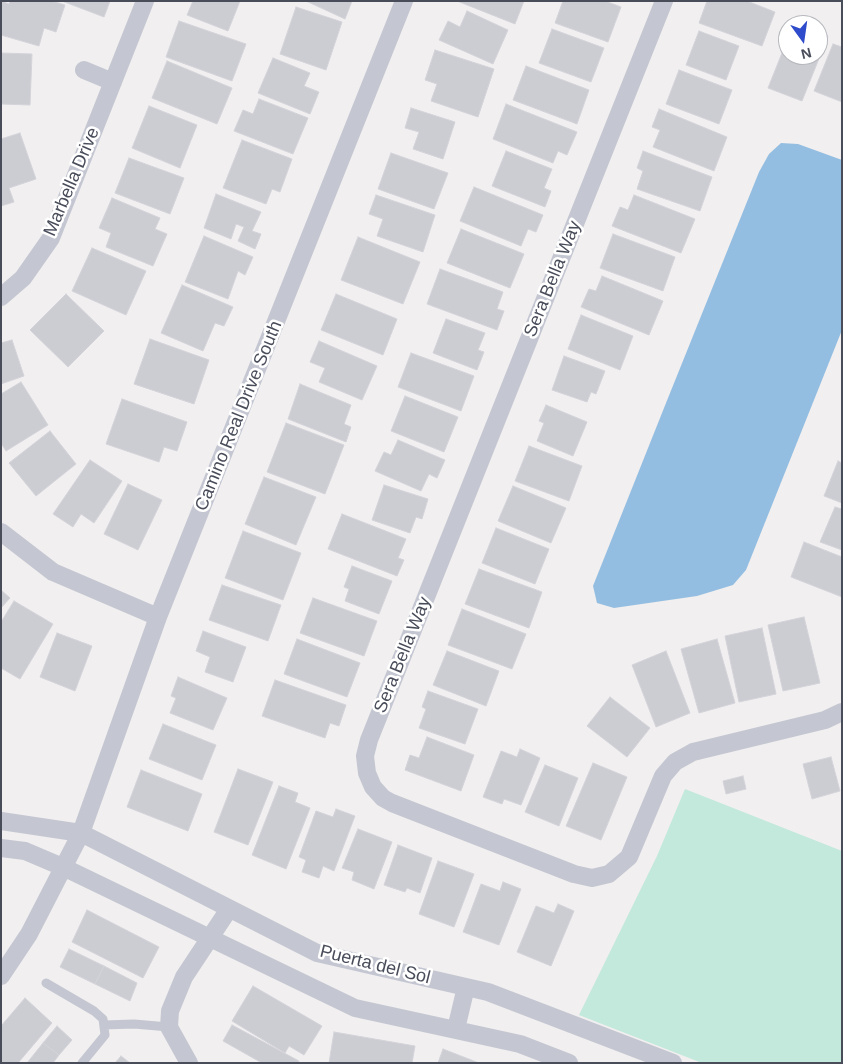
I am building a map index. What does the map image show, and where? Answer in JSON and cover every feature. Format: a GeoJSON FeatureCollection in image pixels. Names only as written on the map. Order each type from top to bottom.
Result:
{"type":"FeatureCollection","features":[{"type":"Feature","properties":{"kind":"street","name":"Marbella Drive"},"geometry":{"type":"LineString","coordinates":[[1,297],[23,278],[51,238],[145,1]]}},
{"type":"Feature","properties":{"kind":"street","name":"Camino Real Drive South"},"geometry":{"type":"LineString","coordinates":[[1,976],[29,934],[65,868],[81,833],[158,617],[404,1]]}},
{"type":"Feature","properties":{"kind":"street","name":"Sera Bella Way"},"geometry":{"type":"LineString","coordinates":[[664,1],[369,740],[365,756],[367,773],[377,793],[392,803],[574,874],[592,878],[609,874],[629,858],[663,776],[675,762],[693,752],[824,720],[842,712]]}},
{"type":"Feature","properties":{"kind":"street"},"geometry":{"type":"LineString","coordinates":[[84,70],[113,82]]}},
{"type":"Feature","properties":{"kind":"street"},"geometry":{"type":"LineString","coordinates":[[1,532],[53,572],[158,617]]}},
{"type":"Feature","properties":{"kind":"street","name":"Puerta del Sol"},"geometry":{"type":"LineString","coordinates":[[1,821],[81,833],[317,952],[488,992],[673,1063]]}},
{"type":"Feature","properties":{"kind":"street","name":"Puerta del Sol"},"geometry":{"type":"LineString","coordinates":[[1,848],[25,851],[65,868],[355,1008],[520,1044],[568,1063]]}},
{"type":"Feature","properties":{"kind":"street"},"geometry":{"type":"LineString","coordinates":[[188,1063],[169,1027],[170,1011],[184,977],[229,909]]}},
{"type":"Feature","properties":{"kind":"street"},"geometry":{"type":"LineString","coordinates":[[456,1029],[466,987]]}},
{"type":"Feature","properties":{"kind":"lane"},"geometry":{"type":"LineString","coordinates":[[46,984],[94,1011],[103,1019],[105,1035],[82,1063]]}},
{"type":"Feature","properties":{"kind":"lane"},"geometry":{"type":"LineString","coordinates":[[104,1025],[134,1024],[169,1027]]}},
{"type":"Feature","properties":{"kind":"green space"},"geometry":{"type":"Polygon","coordinates":[[[685,789],[842,851],[842,1063],[702,1063],[579,1015],[657,856],[685,789]]]}},
{"type":"Feature","properties":{"kind":"water"},"geometry":{"type":"Polygon","coordinates":[[[781,143],[798,144],[842,160],[842,330],[746,570],[733,585],[697,596],[614,608],[597,603],[593,586],[666,403],[759,172],[769,154],[781,143]]]}},
{"type":"Feature","properties":{"kind":"building"},"geometry":{"type":"Polygon","coordinates":[[[1,1],[9,4],[10,1],[52,1],[65,5],[56,32],[44,28],[39,46],[1,35],[1,1]]]}},
{"type":"Feature","properties":{"kind":"building"},"geometry":{"type":"Polygon","coordinates":[[[62,1],[110,1],[104,17],[62,1]]]}},
{"type":"Feature","properties":{"kind":"building"},"geometry":{"type":"Polygon","coordinates":[[[193,1],[240,1],[228,31],[187,15],[193,1]]]}},
{"type":"Feature","properties":{"kind":"building"},"geometry":{"type":"Polygon","coordinates":[[[306,1],[352,1],[345,19],[306,1]]]}},
{"type":"Feature","properties":{"kind":"building"},"geometry":{"type":"Polygon","coordinates":[[[457,1],[524,1],[515,24],[457,1]]]}},
{"type":"Feature","properties":{"kind":"building"},"geometry":{"type":"Polygon","coordinates":[[[563,1],[605,1],[621,7],[608,42],[555,23],[563,1]]]}},
{"type":"Feature","properties":{"kind":"building"},"geometry":{"type":"Polygon","coordinates":[[[707,1],[747,1],[775,12],[762,46],[699,23],[707,1]]]}},
{"type":"Feature","properties":{"kind":"building"},"geometry":{"type":"Polygon","coordinates":[[[296,7],[342,22],[326,70],[280,54],[296,7]]]}},
{"type":"Feature","properties":{"kind":"building"},"geometry":{"type":"Polygon","coordinates":[[[467,11],[508,30],[493,64],[439,40],[448,21],[460,27],[467,11]]]}},
{"type":"Feature","properties":{"kind":"building"},"geometry":{"type":"Polygon","coordinates":[[[179,21],[246,44],[232,81],[166,57],[179,21]]]}},
{"type":"Feature","properties":{"kind":"building"},"geometry":{"type":"Polygon","coordinates":[[[552,29],[604,48],[591,82],[539,63],[552,29]]]}},
{"type":"Feature","properties":{"kind":"building"},"geometry":{"type":"Polygon","coordinates":[[[699,31],[739,46],[726,80],[686,65],[699,31]]]}},
{"type":"Feature","properties":{"kind":"building"},"geometry":{"type":"Polygon","coordinates":[[[833,44],[842,47],[842,102],[814,91],[825,65],[828,65],[828,56],[833,44]]]}},
{"type":"Feature","properties":{"kind":"building"},"geometry":{"type":"Polygon","coordinates":[[[435,50],[494,69],[478,117],[431,101],[437,84],[425,80],[435,50]]]}},
{"type":"Feature","properties":{"kind":"building"},"geometry":{"type":"Polygon","coordinates":[[[1,53],[32,54],[30,105],[1,104],[1,53]]]}},
{"type":"Feature","properties":{"kind":"building"},"geometry":{"type":"Polygon","coordinates":[[[273,58],[310,73],[304,86],[319,92],[310,114],[258,93],[273,58]]]}},
{"type":"Feature","properties":{"kind":"building"},"geometry":{"type":"Polygon","coordinates":[[[167,61],[232,88],[217,124],[152,98],[167,61]]]}},
{"type":"Feature","properties":{"kind":"building"},"geometry":{"type":"Polygon","coordinates":[[[778,63],[778,65],[816,65],[802,101],[768,88],[778,63]]]}},
{"type":"Feature","properties":{"kind":"building"},"geometry":{"type":"Polygon","coordinates":[[[526,66],[589,90],[577,124],[513,100],[526,66]]]}},
{"type":"Feature","properties":{"kind":"building"},"geometry":{"type":"Polygon","coordinates":[[[679,70],[732,90],[719,124],[666,104],[679,70]]]}},
{"type":"Feature","properties":{"kind":"building"},"geometry":{"type":"Polygon","coordinates":[[[259,99],[308,118],[293,154],[234,131],[243,110],[253,114],[259,99]]]}},
{"type":"Feature","properties":{"kind":"building"},"geometry":{"type":"Polygon","coordinates":[[[506,104],[577,132],[567,155],[558,151],[553,163],[493,139],[506,104]]]}},
{"type":"Feature","properties":{"kind":"building"},"geometry":{"type":"Polygon","coordinates":[[[149,106],[197,125],[180,168],[132,148],[149,106]]]}},
{"type":"Feature","properties":{"kind":"building"},"geometry":{"type":"Polygon","coordinates":[[[411,108],[455,122],[443,159],[413,149],[419,132],[405,128],[411,108]]]}},
{"type":"Feature","properties":{"kind":"building"},"geometry":{"type":"Polygon","coordinates":[[[659,109],[727,137],[714,171],[653,147],[660,130],[652,127],[659,109]]]}},
{"type":"Feature","properties":{"kind":"building"},"geometry":{"type":"Polygon","coordinates":[[[20,133],[36,179],[9,188],[14,202],[1,206],[1,139],[20,133]]]}},
{"type":"Feature","properties":{"kind":"building"},"geometry":{"type":"Polygon","coordinates":[[[242,140],[292,159],[280,192],[272,189],[266,204],[223,188],[242,140]]]}},
{"type":"Feature","properties":{"kind":"building"},"geometry":{"type":"Polygon","coordinates":[[[506,151],[552,169],[544,188],[551,191],[545,207],[492,186],[506,151]]]}},
{"type":"Feature","properties":{"kind":"building"},"geometry":{"type":"Polygon","coordinates":[[[643,151],[712,177],[700,211],[637,189],[643,171],[637,168],[643,151]]]}},
{"type":"Feature","properties":{"kind":"building"},"geometry":{"type":"Polygon","coordinates":[[[391,153],[448,173],[434,209],[378,189],[391,153]]]}},
{"type":"Feature","properties":{"kind":"building"},"geometry":{"type":"Polygon","coordinates":[[[129,158],[184,178],[170,214],[115,193],[129,158]]]}},
{"type":"Feature","properties":{"kind":"building"},"geometry":{"type":"Polygon","coordinates":[[[474,187],[543,215],[536,232],[528,229],[521,246],[460,221],[474,187]]]}},
{"type":"Feature","properties":{"kind":"building"},"geometry":{"type":"Polygon","coordinates":[[[216,194],[261,212],[252,231],[261,234],[255,249],[238,241],[244,227],[236,224],[231,239],[204,228],[216,194]]]}},
{"type":"Feature","properties":{"kind":"building"},"geometry":{"type":"Polygon","coordinates":[[[376,195],[435,215],[423,252],[377,236],[383,219],[369,214],[376,195]]]}},
{"type":"Feature","properties":{"kind":"building"},"geometry":{"type":"Polygon","coordinates":[[[634,195],[695,219],[681,253],[612,226],[620,207],[628,210],[634,195]]]}},
{"type":"Feature","properties":{"kind":"building"},"geometry":{"type":"Polygon","coordinates":[[[112,198],[160,218],[155,229],[167,234],[153,266],[106,247],[111,233],[99,228],[112,198]]]}},
{"type":"Feature","properties":{"kind":"building"},"geometry":{"type":"Polygon","coordinates":[[[461,229],[524,254],[510,288],[447,263],[461,229]]]}},
{"type":"Feature","properties":{"kind":"building"},"geometry":{"type":"Polygon","coordinates":[[[613,234],[675,257],[663,291],[600,268],[613,234]]]}},
{"type":"Feature","properties":{"kind":"building"},"geometry":{"type":"Polygon","coordinates":[[[204,236],[253,257],[245,275],[238,271],[228,299],[185,282],[204,236]]]}},
{"type":"Feature","properties":{"kind":"building"},"geometry":{"type":"Polygon","coordinates":[[[358,237],[420,262],[403,304],[341,280],[358,237]]]}},
{"type":"Feature","properties":{"kind":"building"},"geometry":{"type":"Polygon","coordinates":[[[92,248],[146,271],[126,315],[72,291],[92,248]]]}},
{"type":"Feature","properties":{"kind":"building"},"geometry":{"type":"Polygon","coordinates":[[[440,269],[503,292],[497,309],[504,311],[497,330],[427,304],[440,269]]]}},
{"type":"Feature","properties":{"kind":"building"},"geometry":{"type":"Polygon","coordinates":[[[602,276],[663,301],[649,335],[581,307],[589,289],[596,291],[602,276]]]}},
{"type":"Feature","properties":{"kind":"building"},"geometry":{"type":"Polygon","coordinates":[[[182,285],[233,307],[224,326],[215,323],[203,351],[161,333],[182,285]]]}},
{"type":"Feature","properties":{"kind":"building"},"geometry":{"type":"Polygon","coordinates":[[[66,294],[104,331],[68,367],[30,330],[66,294]]]}},
{"type":"Feature","properties":{"kind":"building"},"geometry":{"type":"Polygon","coordinates":[[[336,294],[397,319],[383,355],[321,330],[336,294]]]}},
{"type":"Feature","properties":{"kind":"building"},"geometry":{"type":"Polygon","coordinates":[[[581,315],[633,336],[620,370],[568,349],[581,315]]]}},
{"type":"Feature","properties":{"kind":"building"},"geometry":{"type":"Polygon","coordinates":[[[446,319],[485,333],[478,350],[484,352],[477,370],[433,353],[446,319]]]}},
{"type":"Feature","properties":{"kind":"building"},"geometry":{"type":"Polygon","coordinates":[[[150,339],[209,360],[194,404],[134,384],[150,339]]]}},
{"type":"Feature","properties":{"kind":"building"},"geometry":{"type":"Polygon","coordinates":[[[12,340],[24,376],[1,384],[1,343],[12,340]]]}},
{"type":"Feature","properties":{"kind":"building"},"geometry":{"type":"Polygon","coordinates":[[[319,341],[377,366],[362,400],[319,382],[325,368],[310,362],[319,341]]]}},
{"type":"Feature","properties":{"kind":"building"},"geometry":{"type":"Polygon","coordinates":[[[411,353],[474,376],[461,411],[398,387],[411,353]]]}},
{"type":"Feature","properties":{"kind":"building"},"geometry":{"type":"Polygon","coordinates":[[[564,356],[605,371],[596,394],[591,392],[587,402],[552,390],[564,356]]]}},
{"type":"Feature","properties":{"kind":"building"},"geometry":{"type":"Polygon","coordinates":[[[21,382],[48,425],[6,451],[1,443],[1,394],[21,382]]]}},
{"type":"Feature","properties":{"kind":"building"},"geometry":{"type":"Polygon","coordinates":[[[300,384],[351,405],[344,424],[351,427],[346,442],[288,419],[300,384]]]}},
{"type":"Feature","properties":{"kind":"building"},"geometry":{"type":"Polygon","coordinates":[[[405,396],[458,417],[444,452],[391,431],[405,396]]]}},
{"type":"Feature","properties":{"kind":"building"},"geometry":{"type":"Polygon","coordinates":[[[122,399],[187,422],[177,451],[164,447],[159,462],[106,444],[122,399]]]}},
{"type":"Feature","properties":{"kind":"building"},"geometry":{"type":"Polygon","coordinates":[[[546,405],[587,422],[573,456],[537,441],[544,423],[539,421],[546,405]]]}},
{"type":"Feature","properties":{"kind":"building"},"geometry":{"type":"Polygon","coordinates":[[[286,423],[344,445],[325,494],[267,472],[286,423]]]}},
{"type":"Feature","properties":{"kind":"building"},"geometry":{"type":"Polygon","coordinates":[[[50,431],[76,464],[36,496],[9,463],[50,431]]]}},
{"type":"Feature","properties":{"kind":"building"},"geometry":{"type":"Polygon","coordinates":[[[398,440],[445,460],[437,478],[429,474],[421,491],[375,471],[384,452],[391,455],[398,440]]]}},
{"type":"Feature","properties":{"kind":"building"},"geometry":{"type":"Polygon","coordinates":[[[529,446],[582,466],[569,501],[515,481],[529,446]]]}},
{"type":"Feature","properties":{"kind":"building"},"geometry":{"type":"Polygon","coordinates":[[[90,460],[122,481],[94,523],[81,514],[73,527],[53,514],[90,460]]]}},
{"type":"Feature","properties":{"kind":"building"},"geometry":{"type":"Polygon","coordinates":[[[838,461],[842,463],[842,503],[824,496],[838,461]]]}},
{"type":"Feature","properties":{"kind":"building"},"geometry":{"type":"Polygon","coordinates":[[[264,477],[316,497],[296,545],[245,524],[264,477]]]}},
{"type":"Feature","properties":{"kind":"building"},"geometry":{"type":"Polygon","coordinates":[[[128,484],[162,500],[138,550],[104,534],[128,484]]]}},
{"type":"Feature","properties":{"kind":"building"},"geometry":{"type":"Polygon","coordinates":[[[384,485],[428,499],[422,519],[416,517],[410,533],[372,520],[384,485]]]}},
{"type":"Feature","properties":{"kind":"building"},"geometry":{"type":"Polygon","coordinates":[[[513,486],[566,508],[551,543],[498,521],[513,486]]]}},
{"type":"Feature","properties":{"kind":"building"},"geometry":{"type":"Polygon","coordinates":[[[835,507],[842,509],[842,550],[820,542],[835,507]]]}},
{"type":"Feature","properties":{"kind":"building"},"geometry":{"type":"Polygon","coordinates":[[[342,514],[406,539],[398,558],[404,560],[397,576],[328,549],[342,514]]]}},
{"type":"Feature","properties":{"kind":"building"},"geometry":{"type":"Polygon","coordinates":[[[496,528],[549,549],[535,584],[482,563],[496,528]]]}},
{"type":"Feature","properties":{"kind":"building"},"geometry":{"type":"Polygon","coordinates":[[[243,531],[301,553],[283,600],[225,578],[243,531]]]}},
{"type":"Feature","properties":{"kind":"building"},"geometry":{"type":"Polygon","coordinates":[[[804,542],[842,557],[842,597],[791,577],[804,542]]]}},
{"type":"Feature","properties":{"kind":"building"},"geometry":{"type":"Polygon","coordinates":[[[352,566],[392,581],[379,614],[345,601],[349,589],[344,587],[352,566]]]}},
{"type":"Feature","properties":{"kind":"building"},"geometry":{"type":"Polygon","coordinates":[[[479,569],[542,592],[529,628],[465,604],[479,569]]]}},
{"type":"Feature","properties":{"kind":"building"},"geometry":{"type":"Polygon","coordinates":[[[222,585],[281,605],[268,641],[209,620],[222,585]]]}},
{"type":"Feature","properties":{"kind":"building"},"geometry":{"type":"Polygon","coordinates":[[[1,590],[10,598],[1,608],[1,590]]]}},
{"type":"Feature","properties":{"kind":"building"},"geometry":{"type":"Polygon","coordinates":[[[313,598],[377,621],[364,656],[300,633],[313,598]]]}},
{"type":"Feature","properties":{"kind":"building"},"geometry":{"type":"Polygon","coordinates":[[[14,601],[53,624],[20,679],[1,668],[1,622],[14,601]]]}},
{"type":"Feature","properties":{"kind":"building"},"geometry":{"type":"Polygon","coordinates":[[[462,609],[526,634],[512,669],[448,645],[462,609]]]}},
{"type":"Feature","properties":{"kind":"building"},"geometry":{"type":"Polygon","coordinates":[[[804,617],[820,683],[783,691],[768,625],[804,617]]]}},
{"type":"Feature","properties":{"kind":"building"},"geometry":{"type":"Polygon","coordinates":[[[762,628],[776,694],[739,702],[725,636],[762,628]]]}},
{"type":"Feature","properties":{"kind":"building"},"geometry":{"type":"Polygon","coordinates":[[[203,631],[246,647],[233,682],[205,672],[210,657],[196,651],[203,631]]]}},
{"type":"Feature","properties":{"kind":"building"},"geometry":{"type":"Polygon","coordinates":[[[57,633],[92,646],[75,691],[40,677],[57,633]]]}},
{"type":"Feature","properties":{"kind":"building"},"geometry":{"type":"Polygon","coordinates":[[[297,639],[360,663],[347,697],[284,674],[297,639]]]}},
{"type":"Feature","properties":{"kind":"building"},"geometry":{"type":"Polygon","coordinates":[[[717,639],[735,703],[699,713],[681,649],[717,639]]]}},
{"type":"Feature","properties":{"kind":"building"},"geometry":{"type":"Polygon","coordinates":[[[447,651],[499,671],[486,706],[433,685],[447,651]]]}},
{"type":"Feature","properties":{"kind":"building"},"geometry":{"type":"Polygon","coordinates":[[[666,651],[690,713],[656,727],[632,665],[666,651]]]}},
{"type":"Feature","properties":{"kind":"building"},"geometry":{"type":"Polygon","coordinates":[[[178,677],[227,698],[213,730],[170,713],[176,698],[171,696],[178,677]]]}},
{"type":"Feature","properties":{"kind":"building"},"geometry":{"type":"Polygon","coordinates":[[[275,680],[346,705],[339,726],[330,723],[325,738],[262,716],[275,680]]]}},
{"type":"Feature","properties":{"kind":"building"},"geometry":{"type":"Polygon","coordinates":[[[428,691],[478,709],[465,744],[419,728],[426,709],[422,707],[428,691]]]}},
{"type":"Feature","properties":{"kind":"building"},"geometry":{"type":"Polygon","coordinates":[[[610,697],[650,728],[627,757],[587,726],[610,697]]]}},
{"type":"Feature","properties":{"kind":"building"},"geometry":{"type":"Polygon","coordinates":[[[163,724],[216,745],[202,780],[149,759],[163,724]]]}},
{"type":"Feature","properties":{"kind":"building"},"geometry":{"type":"Polygon","coordinates":[[[427,737],[474,755],[461,791],[405,770],[410,755],[419,758],[427,737]]]}},
{"type":"Feature","properties":{"kind":"building"},"geometry":{"type":"Polygon","coordinates":[[[520,749],[540,758],[521,805],[504,799],[502,804],[483,797],[501,751],[517,757],[520,749]]]}},
{"type":"Feature","properties":{"kind":"building"},"geometry":{"type":"Polygon","coordinates":[[[831,757],[840,791],[812,799],[803,764],[831,757]]]}},
{"type":"Feature","properties":{"kind":"building"},"geometry":{"type":"Polygon","coordinates":[[[593,763],[627,777],[601,840],[566,826],[593,763]]]}},
{"type":"Feature","properties":{"kind":"building"},"geometry":{"type":"Polygon","coordinates":[[[545,765],[578,778],[559,826],[525,812],[545,765]]]}},
{"type":"Feature","properties":{"kind":"building"},"geometry":{"type":"Polygon","coordinates":[[[238,769],[273,782],[248,845],[214,832],[238,769]]]}},
{"type":"Feature","properties":{"kind":"building"},"geometry":{"type":"Polygon","coordinates":[[[141,770],[202,794],[188,831],[127,807],[141,770]]]}},
{"type":"Feature","properties":{"kind":"building"},"geometry":{"type":"Polygon","coordinates":[[[743,776],[746,789],[726,794],[723,781],[743,776]]]}},
{"type":"Feature","properties":{"kind":"building"},"geometry":{"type":"Polygon","coordinates":[[[279,786],[298,793],[295,802],[310,808],[286,869],[252,855],[279,786]]]}},
{"type":"Feature","properties":{"kind":"building"},"geometry":{"type":"Polygon","coordinates":[[[336,809],[355,816],[334,871],[323,866],[319,878],[302,872],[306,860],[299,857],[316,811],[333,817],[336,809]]]}},
{"type":"Feature","properties":{"kind":"building"},"geometry":{"type":"Polygon","coordinates":[[[358,829],[392,842],[374,889],[352,880],[354,872],[342,868],[358,829]]]}},
{"type":"Feature","properties":{"kind":"building"},"geometry":{"type":"Polygon","coordinates":[[[398,845],[432,858],[420,893],[407,888],[405,892],[384,885],[398,845]]]}},
{"type":"Feature","properties":{"kind":"building"},"geometry":{"type":"Polygon","coordinates":[[[438,861],[474,874],[454,927],[419,914],[438,861]]]}},
{"type":"Feature","properties":{"kind":"building"},"geometry":{"type":"Polygon","coordinates":[[[503,882],[521,889],[499,945],[463,932],[481,884],[500,891],[503,882]]]}},
{"type":"Feature","properties":{"kind":"building"},"geometry":{"type":"Polygon","coordinates":[[[558,904],[574,911],[551,966],[517,952],[536,906],[554,913],[558,904]]]}},
{"type":"Feature","properties":{"kind":"building"},"geometry":{"type":"Polygon","coordinates":[[[87,910],[159,947],[143,978],[72,942],[87,910]]]}},
{"type":"Feature","properties":{"kind":"building"},"geometry":{"type":"Polygon","coordinates":[[[69,949],[104,966],[95,984],[60,967],[69,949]]]}},
{"type":"Feature","properties":{"kind":"building"},"geometry":{"type":"Polygon","coordinates":[[[104,966],[137,983],[130,1001],[95,984],[104,966]]]}},
{"type":"Feature","properties":{"kind":"building"},"geometry":{"type":"Polygon","coordinates":[[[253,986],[322,1026],[304,1055],[289,1046],[285,1053],[232,1021],[253,986]]]}},
{"type":"Feature","properties":{"kind":"building"},"geometry":{"type":"Polygon","coordinates":[[[25,998],[52,1023],[18,1063],[1,1063],[1,1026],[25,998]]]}},
{"type":"Feature","properties":{"kind":"building"},"geometry":{"type":"Polygon","coordinates":[[[232,1025],[299,1061],[298,1063],[262,1063],[223,1041],[232,1025]]]}},
{"type":"Feature","properties":{"kind":"building"},"geometry":{"type":"Polygon","coordinates":[[[57,1026],[72,1040],[59,1055],[43,1043],[57,1026]]]}},
{"type":"Feature","properties":{"kind":"building"},"geometry":{"type":"Polygon","coordinates":[[[334,1032],[415,1046],[412,1063],[329,1063],[334,1032]]]}},
{"type":"Feature","properties":{"kind":"building"},"geometry":{"type":"Polygon","coordinates":[[[43,1043],[59,1055],[53,1063],[27,1063],[43,1043]]]}},
{"type":"Feature","properties":{"kind":"building"},"geometry":{"type":"Polygon","coordinates":[[[443,1049],[479,1063],[438,1063],[443,1049]]]}},
{"type":"Feature","properties":{"kind":"building"},"geometry":{"type":"Polygon","coordinates":[[[121,1056],[130,1063],[115,1063],[121,1056]]]}}]}
